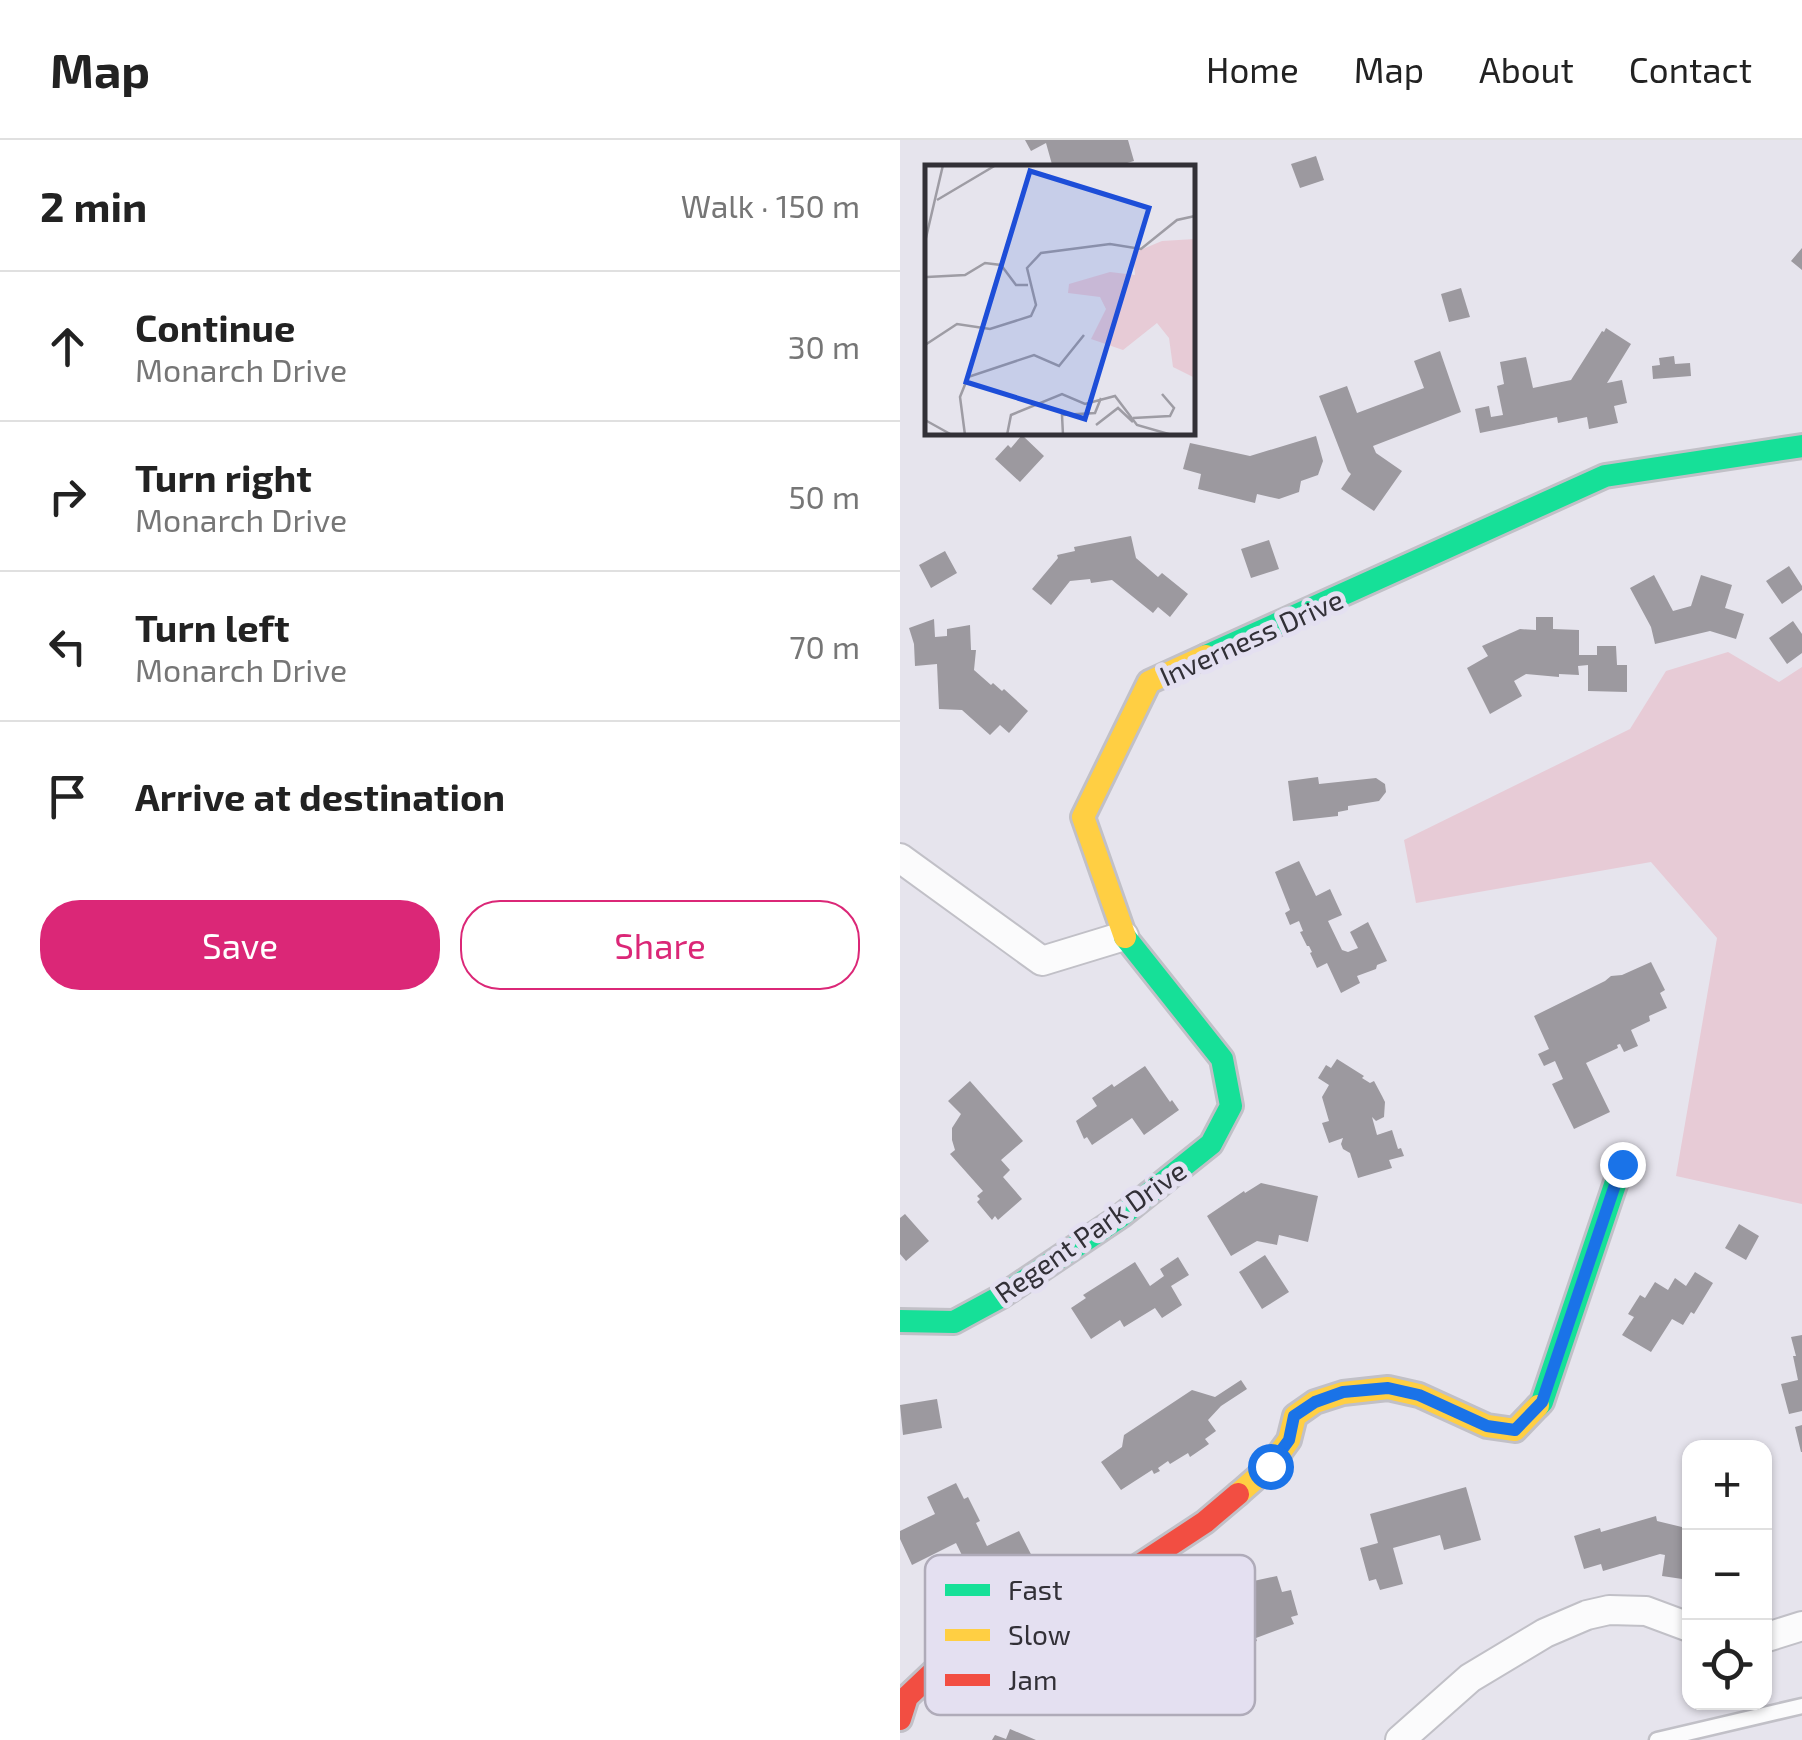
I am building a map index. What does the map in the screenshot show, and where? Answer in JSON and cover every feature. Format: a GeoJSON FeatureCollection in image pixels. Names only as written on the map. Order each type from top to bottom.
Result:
{"type":"FeatureCollection","features":[{"type":"Feature","properties":{"kind":"street","name":"Inverness Drive"},"geometry":{"type":"LineString","coordinates":[[1124,936],[1083,818],[1149,682],[1605,476],[1802,446]]}},
{"type":"Feature","properties":{"kind":"street"},"geometry":{"type":"LineString","coordinates":[[900,858],[1042,961],[1124,936]]}},
{"type":"Feature","properties":{"kind":"street","name":"Regent Park Drive"},"geometry":{"type":"LineString","coordinates":[[900,1321],[954,1322],[1002,1296],[1121,1216],[1211,1144],[1231,1106],[1222,1059],[1124,936]]}},
{"type":"Feature","properties":{"kind":"street"},"geometry":{"type":"LineString","coordinates":[[1155,1555],[1206,1522],[1270,1466],[1289,1440],[1294,1416],[1315,1402],[1343,1392],[1388,1388],[1419,1395],[1487,1426],[1515,1430],[1542,1402],[1622,1164]]}},
{"type":"Feature","properties":{"kind":"street"},"geometry":{"type":"LineString","coordinates":[[1400,1740],[1470,1678],[1546,1632],[1587,1615],[1609,1610],[1646,1611],[1682,1625]]}},
{"type":"Feature","properties":{"kind":"street"},"geometry":{"type":"LineString","coordinates":[[1772,1635],[1802,1626]]}},
{"type":"Feature","properties":{"kind":"street"},"geometry":{"type":"LineString","coordinates":[[900,1719],[907,1698],[925,1680]]}},
{"type":"Feature","properties":{"kind":"lane"},"geometry":{"type":"LineString","coordinates":[[1657,1740],[1802,1706]]}},
{"type":"Feature","properties":{"kind":"shaded area"},"geometry":{"type":"Polygon","coordinates":[[[1728,652],[1779,682],[1802,667],[1802,1204],[1676,1176],[1717,938],[1651,862],[1416,903],[1404,840],[1630,729],[1666,671],[1728,652]]]}},
{"type":"Feature","properties":{"kind":"building"},"geometry":{"type":"Polygon","coordinates":[[[1025,140],[1128,140],[1134,161],[1120,165],[1052,165],[1046,143],[1031,151],[1025,140]]]}},
{"type":"Feature","properties":{"kind":"building"},"geometry":{"type":"Polygon","coordinates":[[[1316,156],[1324,180],[1300,188],[1291,164],[1316,156]]]}},
{"type":"Feature","properties":{"kind":"building"},"geometry":{"type":"Polygon","coordinates":[[[1802,248],[1802,270],[1791,261],[1802,248]]]}},
{"type":"Feature","properties":{"kind":"building"},"geometry":{"type":"Polygon","coordinates":[[[1461,288],[1470,317],[1449,322],[1441,294],[1461,288]]]}},
{"type":"Feature","properties":{"kind":"building"},"geometry":{"type":"Polygon","coordinates":[[[1606,328],[1631,344],[1607,383],[1622,380],[1627,403],[1614,406],[1618,423],[1589,429],[1587,417],[1558,423],[1557,417],[1480,433],[1475,409],[1489,406],[1491,417],[1503,415],[1497,386],[1504,384],[1500,362],[1526,357],[1533,388],[1571,380],[1606,328]]]}},
{"type":"Feature","properties":{"kind":"building"},"geometry":{"type":"Polygon","coordinates":[[[1440,351],[1461,412],[1373,446],[1376,453],[1402,471],[1374,511],[1341,489],[1351,474],[1319,396],[1347,386],[1357,413],[1424,388],[1414,361],[1440,351]]]}},
{"type":"Feature","properties":{"kind":"building"},"geometry":{"type":"Polygon","coordinates":[[[1674,356],[1675,364],[1690,363],[1691,376],[1653,379],[1652,366],[1660,365],[1659,358],[1674,356]]]}},
{"type":"Feature","properties":{"kind":"building"},"geometry":{"type":"Polygon","coordinates":[[[1022,435],[1044,456],[1020,482],[995,459],[1022,435]]]}},
{"type":"Feature","properties":{"kind":"building"},"geometry":{"type":"Polygon","coordinates":[[[1316,436],[1323,461],[1318,475],[1301,481],[1299,492],[1279,499],[1257,494],[1255,503],[1198,489],[1201,474],[1183,469],[1190,443],[1250,456],[1316,436]]]}},
{"type":"Feature","properties":{"kind":"building"},"geometry":{"type":"Polygon","coordinates":[[[1131,536],[1136,558],[1158,577],[1162,573],[1188,594],[1170,617],[1158,607],[1153,613],[1112,580],[1070,581],[1051,605],[1032,589],[1057,555],[1075,551],[1074,547],[1131,536]]]}},
{"type":"Feature","properties":{"kind":"building"},"geometry":{"type":"Polygon","coordinates":[[[1269,540],[1279,569],[1251,578],[1241,549],[1269,540]]]}},
{"type":"Feature","properties":{"kind":"building"},"geometry":{"type":"Polygon","coordinates":[[[945,551],[957,573],[931,588],[919,565],[945,551]]]}},
{"type":"Feature","properties":{"kind":"building"},"geometry":{"type":"Polygon","coordinates":[[[1789,566],[1802,590],[1782,604],[1766,581],[1789,566]]]}},
{"type":"Feature","properties":{"kind":"building"},"geometry":{"type":"Polygon","coordinates":[[[1654,575],[1673,611],[1691,606],[1701,575],[1732,585],[1725,608],[1744,614],[1736,639],[1710,631],[1655,644],[1651,627],[1630,588],[1654,575]]]}},
{"type":"Feature","properties":{"kind":"building"},"geometry":{"type":"Polygon","coordinates":[[[1536,617],[1553,617],[1553,629],[1579,630],[1579,655],[1597,655],[1597,646],[1616,646],[1617,665],[1627,665],[1627,692],[1588,691],[1588,665],[1578,666],[1579,675],[1526,674],[1514,681],[1522,696],[1490,714],[1467,668],[1488,656],[1482,646],[1520,629],[1536,630],[1536,617]]]}},
{"type":"Feature","properties":{"kind":"building"},"geometry":{"type":"Polygon","coordinates":[[[934,619],[935,637],[947,636],[947,629],[970,625],[971,650],[976,650],[974,670],[991,685],[1004,689],[1028,711],[1009,733],[1000,725],[990,735],[962,710],[939,709],[937,664],[915,666],[909,628],[934,619]]]}},
{"type":"Feature","properties":{"kind":"building"},"geometry":{"type":"Polygon","coordinates":[[[1793,621],[1802,634],[1802,653],[1787,664],[1769,638],[1793,621]]]}},
{"type":"Feature","properties":{"kind":"building"},"geometry":{"type":"Polygon","coordinates":[[[1318,777],[1319,784],[1376,778],[1385,784],[1386,792],[1379,801],[1348,806],[1338,816],[1293,821],[1288,781],[1318,777]]]}},
{"type":"Feature","properties":{"kind":"building"},"geometry":{"type":"Polygon","coordinates":[[[1299,861],[1316,896],[1330,889],[1342,915],[1328,921],[1342,950],[1358,948],[1350,932],[1368,922],[1387,961],[1357,976],[1360,983],[1341,993],[1327,963],[1317,968],[1300,932],[1303,931],[1299,921],[1290,925],[1285,913],[1290,910],[1275,872],[1299,861]]]}},
{"type":"Feature","properties":{"kind":"building"},"geometry":{"type":"Polygon","coordinates":[[[1651,962],[1665,990],[1660,993],[1667,1008],[1631,1030],[1638,1046],[1624,1052],[1620,1044],[1586,1063],[1610,1112],[1574,1129],[1552,1084],[1563,1079],[1555,1061],[1544,1066],[1538,1054],[1549,1049],[1534,1016],[1611,976],[1651,962]]]}},
{"type":"Feature","properties":{"kind":"building"},"geometry":{"type":"Polygon","coordinates":[[[1337,1059],[1370,1083],[1374,1081],[1382,1096],[1384,1117],[1376,1121],[1372,1117],[1377,1135],[1392,1130],[1404,1156],[1389,1160],[1392,1168],[1358,1178],[1350,1153],[1341,1144],[1343,1138],[1329,1143],[1322,1123],[1329,1121],[1322,1097],[1329,1085],[1318,1078],[1326,1065],[1331,1068],[1337,1059]]]}},
{"type":"Feature","properties":{"kind":"building"},"geometry":{"type":"Polygon","coordinates":[[[1145,1066],[1179,1110],[1144,1135],[1132,1118],[1092,1145],[1087,1137],[1084,1139],[1076,1121],[1097,1106],[1092,1098],[1145,1066]]]}},
{"type":"Feature","properties":{"kind":"building"},"geometry":{"type":"Polygon","coordinates":[[[970,1081],[1023,1141],[1001,1160],[1010,1170],[1003,1177],[1022,1199],[998,1220],[995,1216],[992,1220],[977,1202],[983,1191],[950,1154],[955,1150],[952,1128],[961,1114],[948,1101],[970,1081]]]}},
{"type":"Feature","properties":{"kind":"building"},"geometry":{"type":"Polygon","coordinates":[[[1261,1183],[1318,1196],[1308,1242],[1279,1235],[1277,1245],[1257,1241],[1231,1256],[1207,1216],[1261,1183]]]}},
{"type":"Feature","properties":{"kind":"building"},"geometry":{"type":"Polygon","coordinates":[[[905,1214],[929,1241],[906,1261],[900,1254],[900,1218],[905,1214]]]}},
{"type":"Feature","properties":{"kind":"building"},"geometry":{"type":"Polygon","coordinates":[[[1739,1224],[1759,1236],[1746,1260],[1725,1248],[1739,1224]]]}},
{"type":"Feature","properties":{"kind":"building"},"geometry":{"type":"Polygon","coordinates":[[[1265,1255],[1289,1292],[1262,1309],[1239,1272],[1265,1255]]]}},
{"type":"Feature","properties":{"kind":"building"},"geometry":{"type":"Polygon","coordinates":[[[1178,1257],[1189,1275],[1171,1286],[1182,1305],[1162,1318],[1155,1308],[1124,1327],[1120,1320],[1091,1339],[1071,1308],[1086,1298],[1083,1295],[1135,1262],[1150,1286],[1164,1276],[1160,1269],[1178,1257]]]}},
{"type":"Feature","properties":{"kind":"building"},"geometry":{"type":"Polygon","coordinates":[[[1695,1272],[1713,1283],[1683,1325],[1672,1319],[1651,1352],[1622,1335],[1634,1317],[1628,1314],[1640,1295],[1645,1298],[1655,1282],[1668,1290],[1675,1278],[1686,1286],[1695,1272]]]}},
{"type":"Feature","properties":{"kind":"building"},"geometry":{"type":"Polygon","coordinates":[[[1802,1335],[1802,1411],[1789,1414],[1781,1384],[1798,1380],[1791,1337],[1802,1335]]]}},
{"type":"Feature","properties":{"kind":"building"},"geometry":{"type":"Polygon","coordinates":[[[1241,1380],[1247,1389],[1208,1420],[1216,1431],[1205,1439],[1209,1444],[1190,1457],[1188,1453],[1170,1464],[1168,1461],[1158,1468],[1160,1471],[1154,1474],[1152,1470],[1121,1490],[1101,1462],[1122,1447],[1124,1435],[1192,1390],[1215,1397],[1241,1380]]]}},
{"type":"Feature","properties":{"kind":"building"},"geometry":{"type":"Polygon","coordinates":[[[937,1399],[942,1428],[903,1435],[900,1405],[937,1399]]]}},
{"type":"Feature","properties":{"kind":"building"},"geometry":{"type":"Polygon","coordinates":[[[1802,1425],[1802,1452],[1801,1452],[1795,1427],[1802,1425]]]}},
{"type":"Feature","properties":{"kind":"building"},"geometry":{"type":"Polygon","coordinates":[[[956,1483],[980,1521],[976,1523],[987,1546],[1019,1531],[1031,1555],[962,1555],[956,1543],[925,1555],[912,1565],[900,1531],[935,1514],[927,1497],[956,1483]]]}},
{"type":"Feature","properties":{"kind":"building"},"geometry":{"type":"Polygon","coordinates":[[[1466,1487],[1481,1540],[1444,1550],[1440,1535],[1393,1548],[1403,1584],[1380,1590],[1376,1579],[1369,1581],[1360,1548],[1378,1543],[1370,1514],[1466,1487]]]}},
{"type":"Feature","properties":{"kind":"building"},"geometry":{"type":"Polygon","coordinates":[[[1656,1516],[1657,1521],[1682,1527],[1682,1579],[1662,1576],[1665,1555],[1660,1554],[1603,1571],[1601,1564],[1584,1569],[1574,1536],[1600,1528],[1601,1532],[1656,1516]]]}},
{"type":"Feature","properties":{"kind":"building"},"geometry":{"type":"Polygon","coordinates":[[[1277,1576],[1282,1592],[1291,1590],[1298,1615],[1291,1617],[1294,1624],[1255,1642],[1255,1581],[1277,1576]]]}},
{"type":"Feature","properties":{"kind":"building"},"geometry":{"type":"Polygon","coordinates":[[[1010,1729],[1036,1740],[992,1740],[995,1735],[1006,1739],[1010,1729]]]}},
{"type":"Feature","properties":{"kind":"traffic: fast"},"geometry":{"type":"LineString","coordinates":[[1206,656],[1605,476],[1802,446]]}},
{"type":"Feature","properties":{"kind":"traffic: fast"},"geometry":{"type":"LineString","coordinates":[[900,1321],[954,1322],[1002,1296],[1121,1216],[1211,1144],[1231,1106],[1222,1059],[1125,937]]}},
{"type":"Feature","properties":{"kind":"traffic: fast"},"geometry":{"type":"LineString","coordinates":[[1538,1406],[1622,1164]]}},
{"type":"Feature","properties":{"kind":"traffic: slow"},"geometry":{"type":"LineString","coordinates":[[1125,937],[1083,817],[1149,682],[1206,656]]}},
{"type":"Feature","properties":{"kind":"traffic: slow"},"geometry":{"type":"LineString","coordinates":[[1238,1494],[1270,1466],[1289,1440],[1295,1416],[1315,1402],[1343,1393],[1388,1388],[1419,1395],[1487,1426],[1515,1430],[1538,1406]]}},
{"type":"Feature","properties":{"kind":"traffic: jam"},"geometry":{"type":"LineString","coordinates":[[1155,1555],[1205,1522],[1238,1494]]}},
{"type":"Feature","properties":{"kind":"traffic: jam"},"geometry":{"type":"LineString","coordinates":[[900,1719],[907,1697],[925,1680]]}},
{"type":"Feature","properties":{"kind":"route"},"geometry":{"type":"LineString","coordinates":[[1270,1466],[1289,1440],[1294,1416],[1315,1402],[1343,1392],[1388,1388],[1419,1395],[1487,1426],[1515,1430],[1542,1402],[1622,1164]]}}]}
